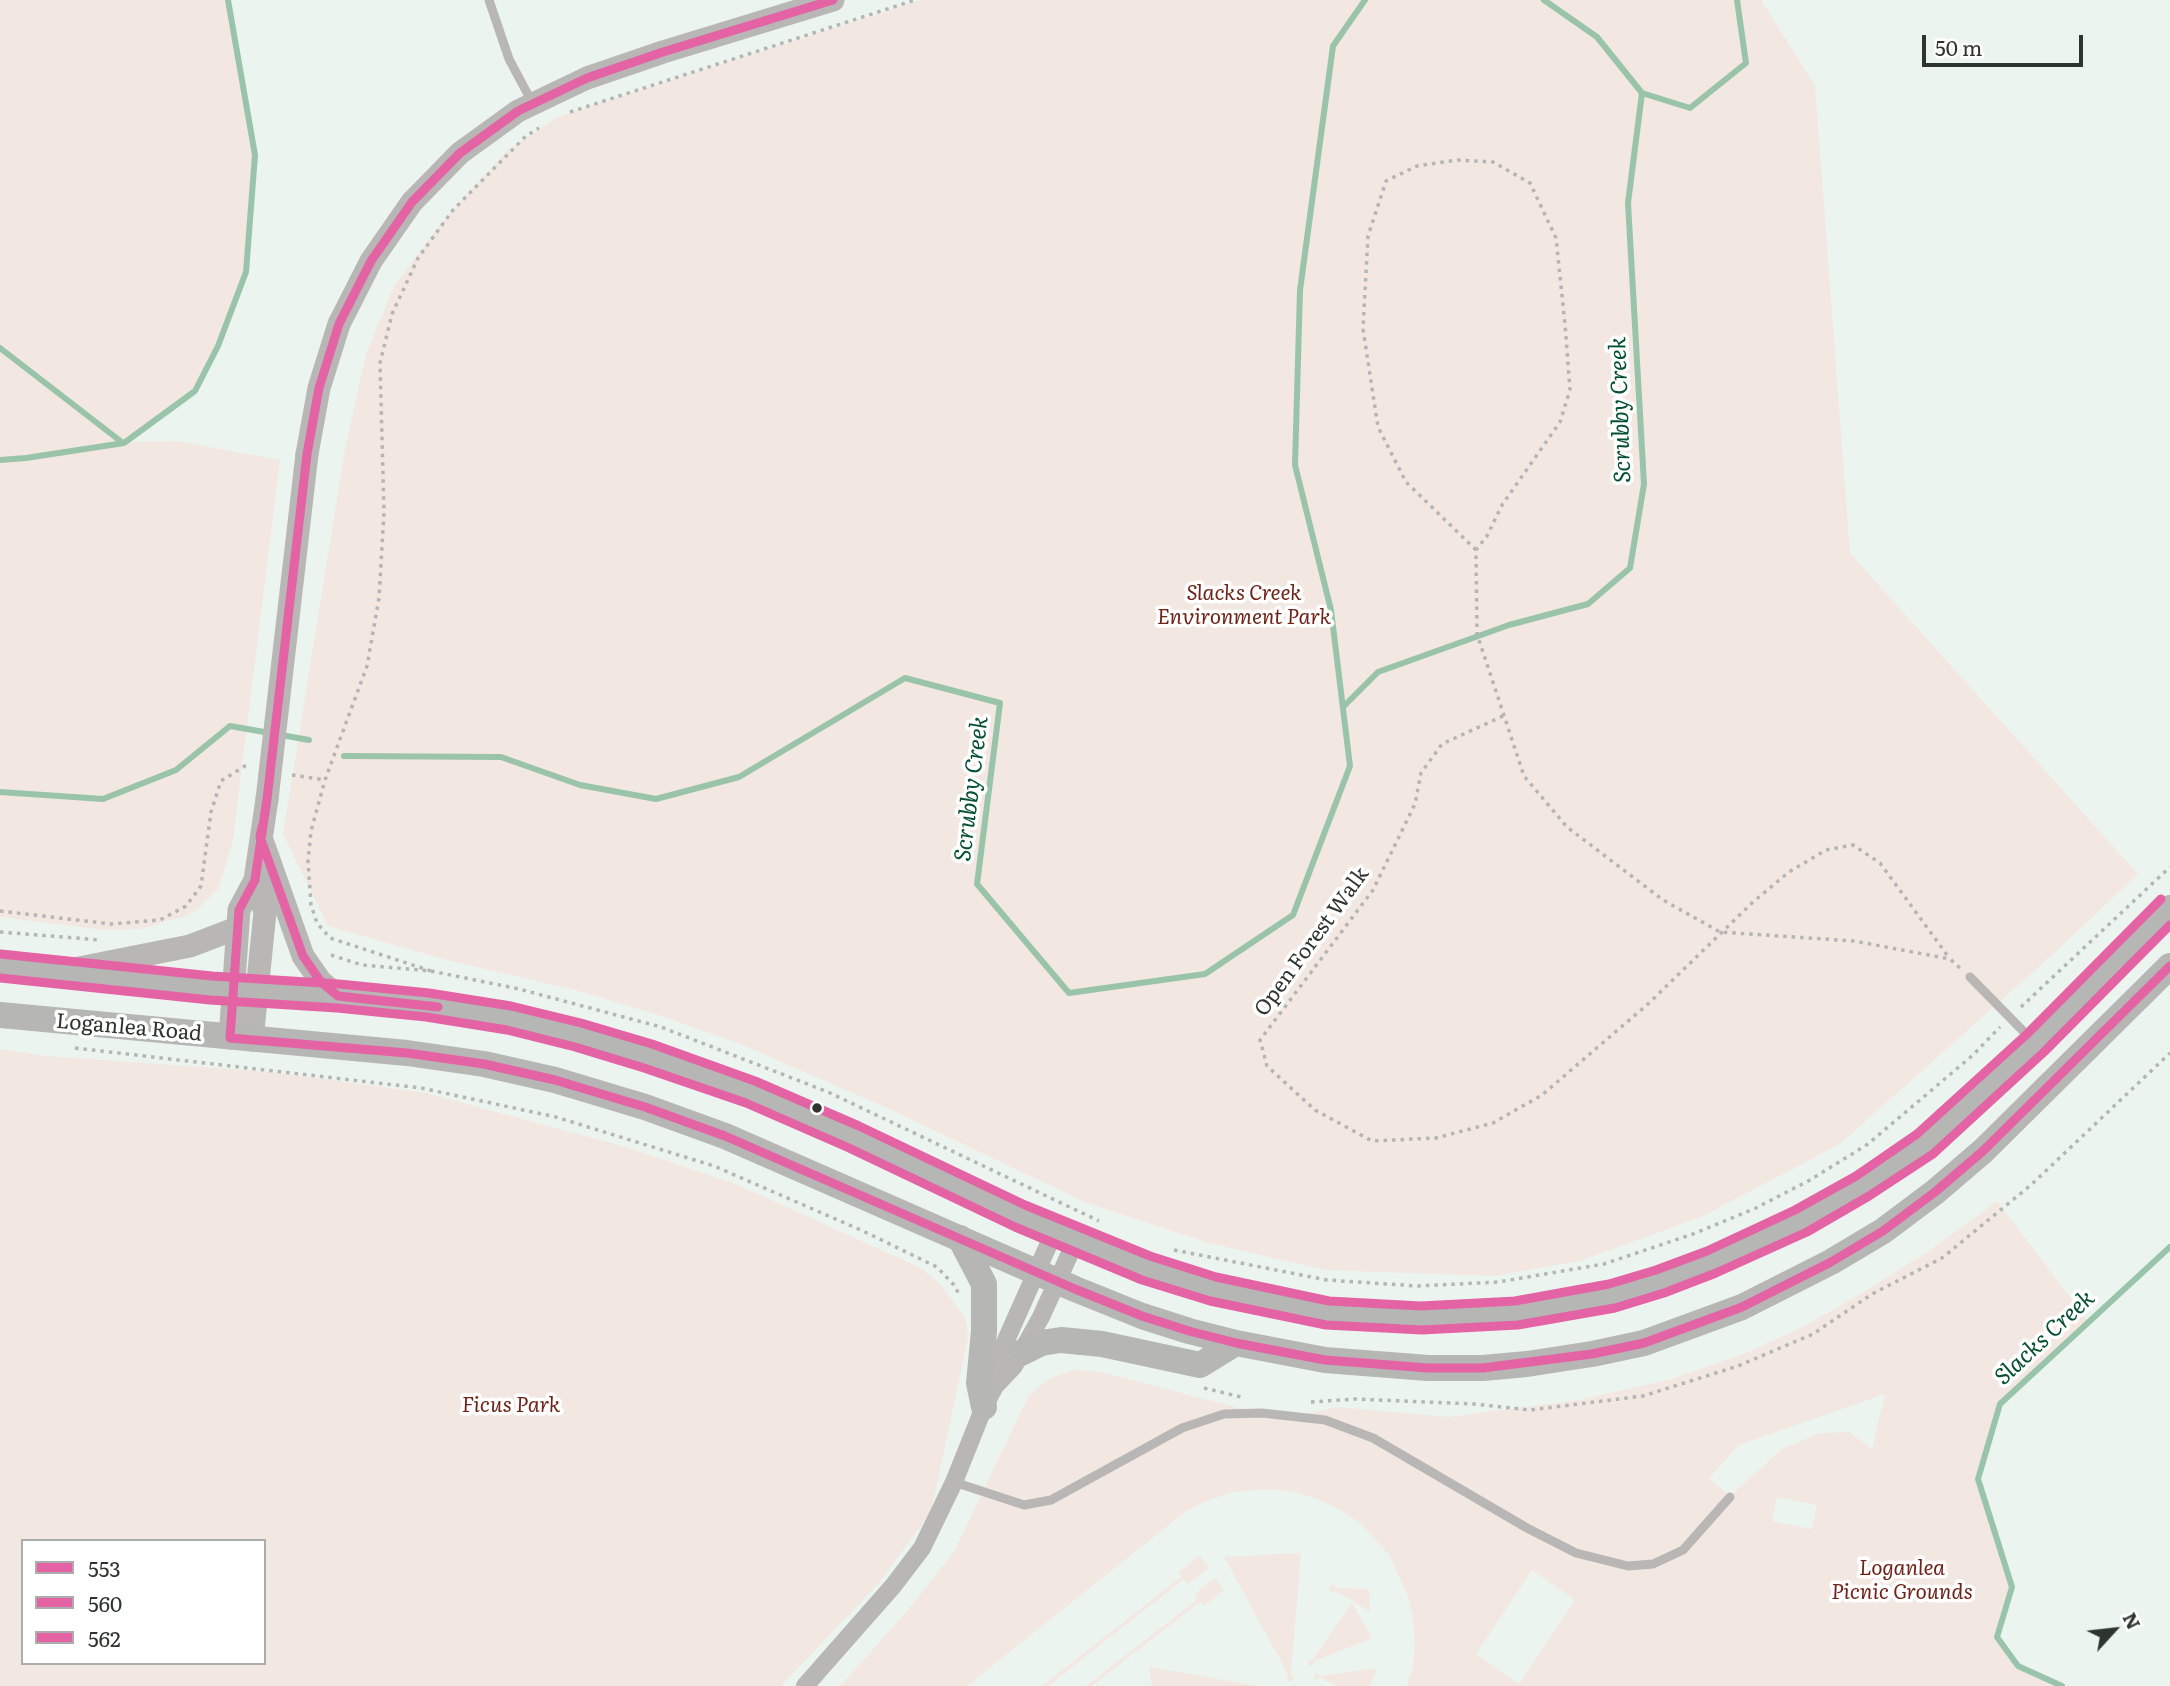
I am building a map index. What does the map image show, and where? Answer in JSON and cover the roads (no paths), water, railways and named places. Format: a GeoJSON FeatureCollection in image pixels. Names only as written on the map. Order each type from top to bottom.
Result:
{"type":"FeatureCollection","features":[{"type":"Feature","properties":{"kind":"main road"},"geometry":{"type":"LineString","coordinates":[[0,966],[428,1005],[509,1018],[578,1035],[750,1091],[1065,1235],[1146,1268],[1213,1289],[1328,1312],[1421,1318],[1516,1313],[1612,1296],[1660,1282],[1712,1262],[1801,1221],[1862,1186],[1925,1144],[2035,1043],[2170,908]]}},
{"type":"Feature","properties":{"kind":"main road","name":"Loganlea Road"},"geometry":{"type":"LineString","coordinates":[[0,1015],[407,1053],[484,1064],[555,1080],[645,1107],[725,1136],[1142,1316],[1236,1343],[1325,1360],[1428,1368],[1483,1368],[1592,1354],[1644,1343],[1742,1307],[1796,1281],[1872,1237],[1935,1192],[1983,1151],[2170,966]]}},
{"type":"Feature","properties":{"kind":"main road"},"geometry":{"type":"LineString","coordinates":[[960,1238],[984,1284],[984,1331],[979,1383],[989,1397]]}},
{"type":"Feature","properties":{"kind":"main road"},"geometry":{"type":"LineString","coordinates":[[1021,1353],[1041,1343],[1061,1340],[1102,1344],[1200,1365],[1236,1343]]}},
{"type":"Feature","properties":{"kind":"street"},"geometry":{"type":"LineString","coordinates":[[246,990],[237,928],[239,910],[255,880],[307,454],[318,388],[335,337],[371,261],[412,202],[460,153],[518,111],[538,114],[587,78],[833,0]]}},
{"type":"Feature","properties":{"kind":"street"},"geometry":{"type":"LineString","coordinates":[[261,837],[303,956],[321,982],[338,996]]}},
{"type":"Feature","properties":{"kind":"street"},"geometry":{"type":"LineString","coordinates":[[241,1039],[246,990],[265,912],[255,880]]}},
{"type":"Feature","properties":{"kind":"street"},"geometry":{"type":"LineString","coordinates":[[61,972],[179,949],[237,928]]}},
{"type":"Feature","properties":{"kind":"street"},"geometry":{"type":"LineString","coordinates":[[989,1397],[1021,1353],[1047,1276],[1065,1235]]}},
{"type":"Feature","properties":{"kind":"street"},"geometry":{"type":"LineString","coordinates":[[805,1686],[893,1586],[922,1548],[954,1482],[989,1397],[999,1356],[1047,1276]]}},
{"type":"Feature","properties":{"kind":"lane"},"geometry":{"type":"LineString","coordinates":[[489,0],[509,59],[538,114]]}},
{"type":"Feature","properties":{"kind":"lane"},"geometry":{"type":"LineString","coordinates":[[1970,978],[2035,1043]]}},
{"type":"Feature","properties":{"kind":"lane"},"geometry":{"type":"LineString","coordinates":[[954,1482],[1024,1505],[1051,1500],[1182,1428],[1224,1414],[1262,1413],[1325,1420],[1373,1438],[1527,1528],[1576,1553],[1628,1566],[1653,1564],[1683,1549],[1730,1497]]}},
{"type":"Feature","properties":{"kind":"waterway","name":"Scrubby Creek"},"geometry":{"type":"LineString","coordinates":[[0,460],[124,443],[195,391],[218,346],[246,272],[255,155],[228,0]]}},
{"type":"Feature","properties":{"kind":"waterway","name":"Scrubby Creek"},"geometry":{"type":"LineString","coordinates":[[344,756],[501,757],[580,785],[656,799],[739,777],[905,678],[1000,703],[977,884],[1069,993],[1205,974],[1293,915],[1350,766],[1331,610],[1295,465],[1300,290],[1333,46],[1365,0]]}},
{"type":"Feature","properties":{"kind":"waterway","name":"Scrubby Creek"},"geometry":{"type":"LineString","coordinates":[[1544,0],[1597,37],[1642,93],[1690,108],[1746,63],[1737,0]]}},
{"type":"Feature","properties":{"kind":"waterway","name":"Scrubby Creek"},"geometry":{"type":"LineString","coordinates":[[1343,707],[1378,672],[1509,625],[1588,604],[1630,568],[1644,484],[1628,203],[1642,93]]}},
{"type":"Feature","properties":{"kind":"waterway"},"geometry":{"type":"LineString","coordinates":[[0,348],[123,443]]}},
{"type":"Feature","properties":{"kind":"waterway","name":"Scrubby Creek"},"geometry":{"type":"LineString","coordinates":[[0,792],[103,799],[176,770],[230,726],[270,733]]}},
{"type":"Feature","properties":{"kind":"waterway","name":"Scrubby Creek"},"geometry":{"type":"LineString","coordinates":[[281,735],[309,740]]}},
{"type":"Feature","properties":{"kind":"waterway","name":"Slacks Creek"},"geometry":{"type":"LineString","coordinates":[[2062,1686],[2018,1666],[1997,1637],[2012,1587],[1978,1479],[2000,1404],[2170,1247]]}},
{"type":"Feature","properties":{"kind":"park label","name":"Slacks Creek Environment Park"},"geometry":{"type":"Point","coordinates":[1244,606]}},
{"type":"Feature","properties":{"kind":"park label","name":"Ficus Park"},"geometry":{"type":"Point","coordinates":[511,1406]}},
{"type":"Feature","properties":{"kind":"park label","name":"Loganlea Picnic Grounds"},"geometry":{"type":"Point","coordinates":[1902,1581]}}]}
